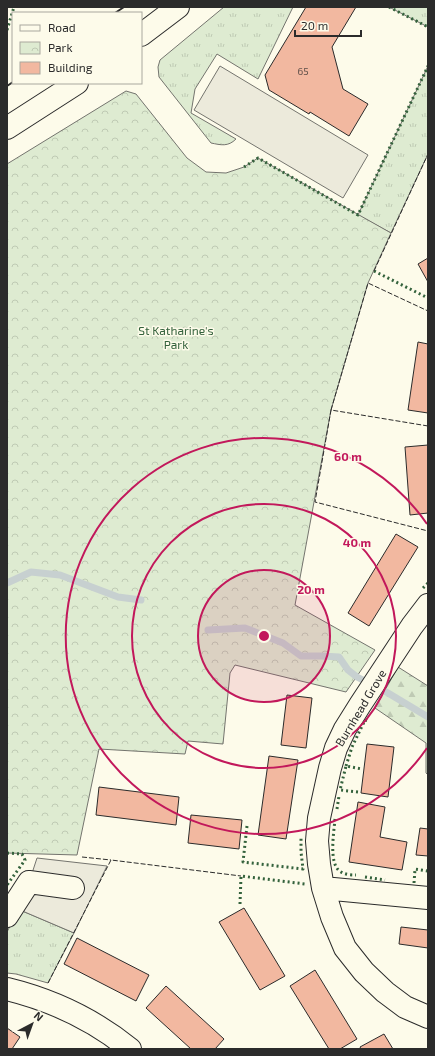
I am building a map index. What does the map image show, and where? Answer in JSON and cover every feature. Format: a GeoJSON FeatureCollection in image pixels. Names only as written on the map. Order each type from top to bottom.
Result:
{"type":"FeatureCollection","features":[{"type":"Feature","properties":{"kind":"street"},"geometry":{"type":"LineString","coordinates":[[142,34],[178,7]]}},
{"type":"Feature","properties":{"kind":"street"},"geometry":{"type":"LineString","coordinates":[[7,128],[75,84]]}},
{"type":"Feature","properties":{"kind":"street","name":"Burnhead Grove"},"geometry":{"type":"LineString","coordinates":[[428,605],[412,626],[367,694],[345,729],[336,748],[319,818],[317,841],[323,888],[332,917],[345,948],[359,966],[385,992],[405,1007],[428,1017]]}},
{"type":"Feature","properties":{"kind":"street"},"geometry":{"type":"LineString","coordinates":[[7,916],[29,882],[72,888]]}},
{"type":"Feature","properties":{"kind":"street"},"geometry":{"type":"LineString","coordinates":[[323,888],[428,898]]}},
{"type":"Feature","properties":{"kind":"street"},"geometry":{"type":"LineString","coordinates":[[7,989],[27,994],[58,1006],[85,1019],[116,1038],[130,1049]]}},
{"type":"Feature","properties":{"kind":"green space"},"geometry":{"type":"Polygon","coordinates":[[[224,7],[293,7],[258,79],[217,54],[195,89],[191,113],[236,139],[233,142],[221,145],[211,143],[159,77],[158,67],[160,60],[224,7]]]}},
{"type":"Feature","properties":{"kind":"green space"},"geometry":{"type":"Polygon","coordinates":[[[389,7],[428,7],[428,27],[389,7]]]}},
{"type":"Feature","properties":{"kind":"green space"},"geometry":{"type":"Polygon","coordinates":[[[428,66],[428,154],[391,233],[358,215],[428,66]]]}},
{"type":"Feature","properties":{"kind":"green space","name":"St Katharine's Park"},"geometry":{"type":"Polygon","coordinates":[[[126,91],[136,94],[187,158],[206,172],[226,173],[244,167],[258,158],[391,233],[368,283],[331,410],[295,605],[375,650],[346,692],[235,665],[230,673],[223,744],[188,741],[185,754],[99,749],[77,855],[7,853],[7,164],[126,91]]]}},
{"type":"Feature","properties":{"kind":"green space"},"geometry":{"type":"Polygon","coordinates":[[[398,667],[428,686],[428,775],[426,773],[426,743],[375,708],[398,667]]]}},
{"type":"Feature","properties":{"kind":"green space"},"geometry":{"type":"Polygon","coordinates":[[[20,910],[74,933],[48,983],[7,973],[7,932],[20,910]]]}},
{"type":"Feature","properties":{"kind":"shaded area"},"geometry":{"type":"Polygon","coordinates":[[[220,66],[368,155],[343,198],[194,110],[220,66]]]}},
{"type":"Feature","properties":{"kind":"shaded area"},"geometry":{"type":"Polygon","coordinates":[[[37,858],[107,866],[74,933],[20,910],[37,858]]]}},
{"type":"Feature","properties":{"kind":"building"},"geometry":{"type":"Polygon","coordinates":[[[306,7],[356,7],[332,47],[343,89],[368,104],[349,136],[310,112],[309,114],[269,90],[265,75],[306,7]]]}},
{"type":"Feature","properties":{"kind":"building"},"geometry":{"type":"Polygon","coordinates":[[[428,258],[428,282],[418,264],[428,258]]]}},
{"type":"Feature","properties":{"kind":"building"},"geometry":{"type":"Polygon","coordinates":[[[418,342],[428,344],[428,413],[408,410],[418,342]]]}},
{"type":"Feature","properties":{"kind":"building"},"geometry":{"type":"Polygon","coordinates":[[[428,445],[428,513],[410,515],[405,447],[428,445]]]}},
{"type":"Feature","properties":{"kind":"building"},"geometry":{"type":"Polygon","coordinates":[[[396,534],[418,547],[369,626],[348,613],[396,534]]]}},
{"type":"Feature","properties":{"kind":"building"},"geometry":{"type":"Polygon","coordinates":[[[287,695],[312,698],[306,748],[281,745],[287,695]]]}},
{"type":"Feature","properties":{"kind":"building"},"geometry":{"type":"Polygon","coordinates":[[[367,744],[394,747],[388,797],[361,793],[367,744]]]}},
{"type":"Feature","properties":{"kind":"building"},"geometry":{"type":"Polygon","coordinates":[[[269,756],[298,760],[286,839],[258,835],[269,756]]]}},
{"type":"Feature","properties":{"kind":"building"},"geometry":{"type":"Polygon","coordinates":[[[99,787],[179,797],[176,825],[96,815],[99,787]]]}},
{"type":"Feature","properties":{"kind":"building"},"geometry":{"type":"Polygon","coordinates":[[[358,802],[385,807],[380,837],[407,842],[402,870],[349,862],[358,802]]]}},
{"type":"Feature","properties":{"kind":"building"},"geometry":{"type":"Polygon","coordinates":[[[191,815],[242,820],[239,849],[188,843],[191,815]]]}},
{"type":"Feature","properties":{"kind":"building"},"geometry":{"type":"Polygon","coordinates":[[[420,828],[428,829],[428,856],[416,855],[420,828]]]}},
{"type":"Feature","properties":{"kind":"building"},"geometry":{"type":"Polygon","coordinates":[[[244,908],[285,976],[260,990],[219,922],[244,908]]]}},
{"type":"Feature","properties":{"kind":"building"},"geometry":{"type":"Polygon","coordinates":[[[401,927],[428,930],[428,948],[399,944],[401,927]]]}},
{"type":"Feature","properties":{"kind":"building"},"geometry":{"type":"Polygon","coordinates":[[[77,938],[149,975],[136,1001],[64,964],[77,938]]]}},
{"type":"Feature","properties":{"kind":"building"},"geometry":{"type":"Polygon","coordinates":[[[315,970],[357,1039],[340,1049],[329,1049],[290,986],[315,970]]]}},
{"type":"Feature","properties":{"kind":"building"},"geometry":{"type":"Polygon","coordinates":[[[166,986],[224,1039],[215,1049],[191,1049],[146,1008],[166,986]]]}},
{"type":"Feature","properties":{"kind":"building"},"geometry":{"type":"Polygon","coordinates":[[[7,1028],[20,1037],[12,1049],[7,1049],[7,1028]]]}},
{"type":"Feature","properties":{"kind":"building"},"geometry":{"type":"Polygon","coordinates":[[[384,1034],[393,1049],[361,1049],[360,1047],[384,1034]]]}},
{"type":"Feature","properties":{"kind":"waterway"},"geometry":{"type":"LineString","coordinates":[[7,583],[31,572],[60,575],[118,597],[141,600]]}},
{"type":"Feature","properties":{"kind":"waterway"},"geometry":{"type":"LineString","coordinates":[[208,630],[245,628],[283,643],[301,656],[339,657],[348,670],[357,677],[388,693],[428,717]]}},
{"type":"Feature","properties":{"kind":"hedge"},"geometry":{"type":"LineString","coordinates":[[12,12],[14,7]]}},
{"type":"Feature","properties":{"kind":"hedge"},"geometry":{"type":"LineString","coordinates":[[389,7],[428,27]]}},
{"type":"Feature","properties":{"kind":"hedge"},"geometry":{"type":"LineString","coordinates":[[7,30],[12,14]]}},
{"type":"Feature","properties":{"kind":"hedge"},"geometry":{"type":"LineString","coordinates":[[244,167],[258,158],[358,215],[428,66]]}},
{"type":"Feature","properties":{"kind":"hedge"},"geometry":{"type":"LineString","coordinates":[[374,271],[428,298]]}},
{"type":"Feature","properties":{"kind":"hedge"},"geometry":{"type":"LineString","coordinates":[[423,588],[428,583]]}},
{"type":"Feature","properties":{"kind":"hedge"},"geometry":{"type":"LineString","coordinates":[[346,766],[352,747],[365,720],[369,721]]}},
{"type":"Feature","properties":{"kind":"hedge"},"geometry":{"type":"LineString","coordinates":[[358,792],[340,790],[346,766],[362,769]]}},
{"type":"Feature","properties":{"kind":"hedge"},"geometry":{"type":"LineString","coordinates":[[337,809],[339,796]]}},
{"type":"Feature","properties":{"kind":"hedge"},"geometry":{"type":"LineString","coordinates":[[335,819],[333,840],[334,863],[341,872],[356,875]]}},
{"type":"Feature","properties":{"kind":"hedge"},"geometry":{"type":"LineString","coordinates":[[247,826],[243,862],[303,869],[301,836]]}},
{"type":"Feature","properties":{"kind":"hedge"},"geometry":{"type":"LineString","coordinates":[[7,853],[22,854],[25,860],[7,885]]}},
{"type":"Feature","properties":{"kind":"hedge"},"geometry":{"type":"LineString","coordinates":[[414,883],[415,869],[428,871]]}},
{"type":"Feature","properties":{"kind":"hedge"},"geometry":{"type":"LineString","coordinates":[[240,904],[241,876],[305,884]]}},
{"type":"Feature","properties":{"kind":"hedge"},"geometry":{"type":"LineString","coordinates":[[365,877],[385,880]]}},
{"type":"Feature","properties":{"kind":"fence"},"geometry":{"type":"LineString","coordinates":[[374,271],[428,154]]}},
{"type":"Feature","properties":{"kind":"fence"},"geometry":{"type":"LineString","coordinates":[[331,410],[368,283],[428,311]]}},
{"type":"Feature","properties":{"kind":"fence"},"geometry":{"type":"LineString","coordinates":[[428,426],[331,410],[315,502],[428,531]]}},
{"type":"Feature","properties":{"kind":"fence"},"geometry":{"type":"LineString","coordinates":[[82,857],[111,860]]}},
{"type":"Feature","properties":{"kind":"fence"},"geometry":{"type":"LineString","coordinates":[[48,983],[111,860],[241,876]]}},
{"type":"Feature","properties":{"kind":"wall"},"geometry":{"type":"LineString","coordinates":[[116,12],[124,7]]}},
{"type":"Feature","properties":{"kind":"wall"},"geometry":{"type":"LineString","coordinates":[[7,86],[12,83]]}}]}
